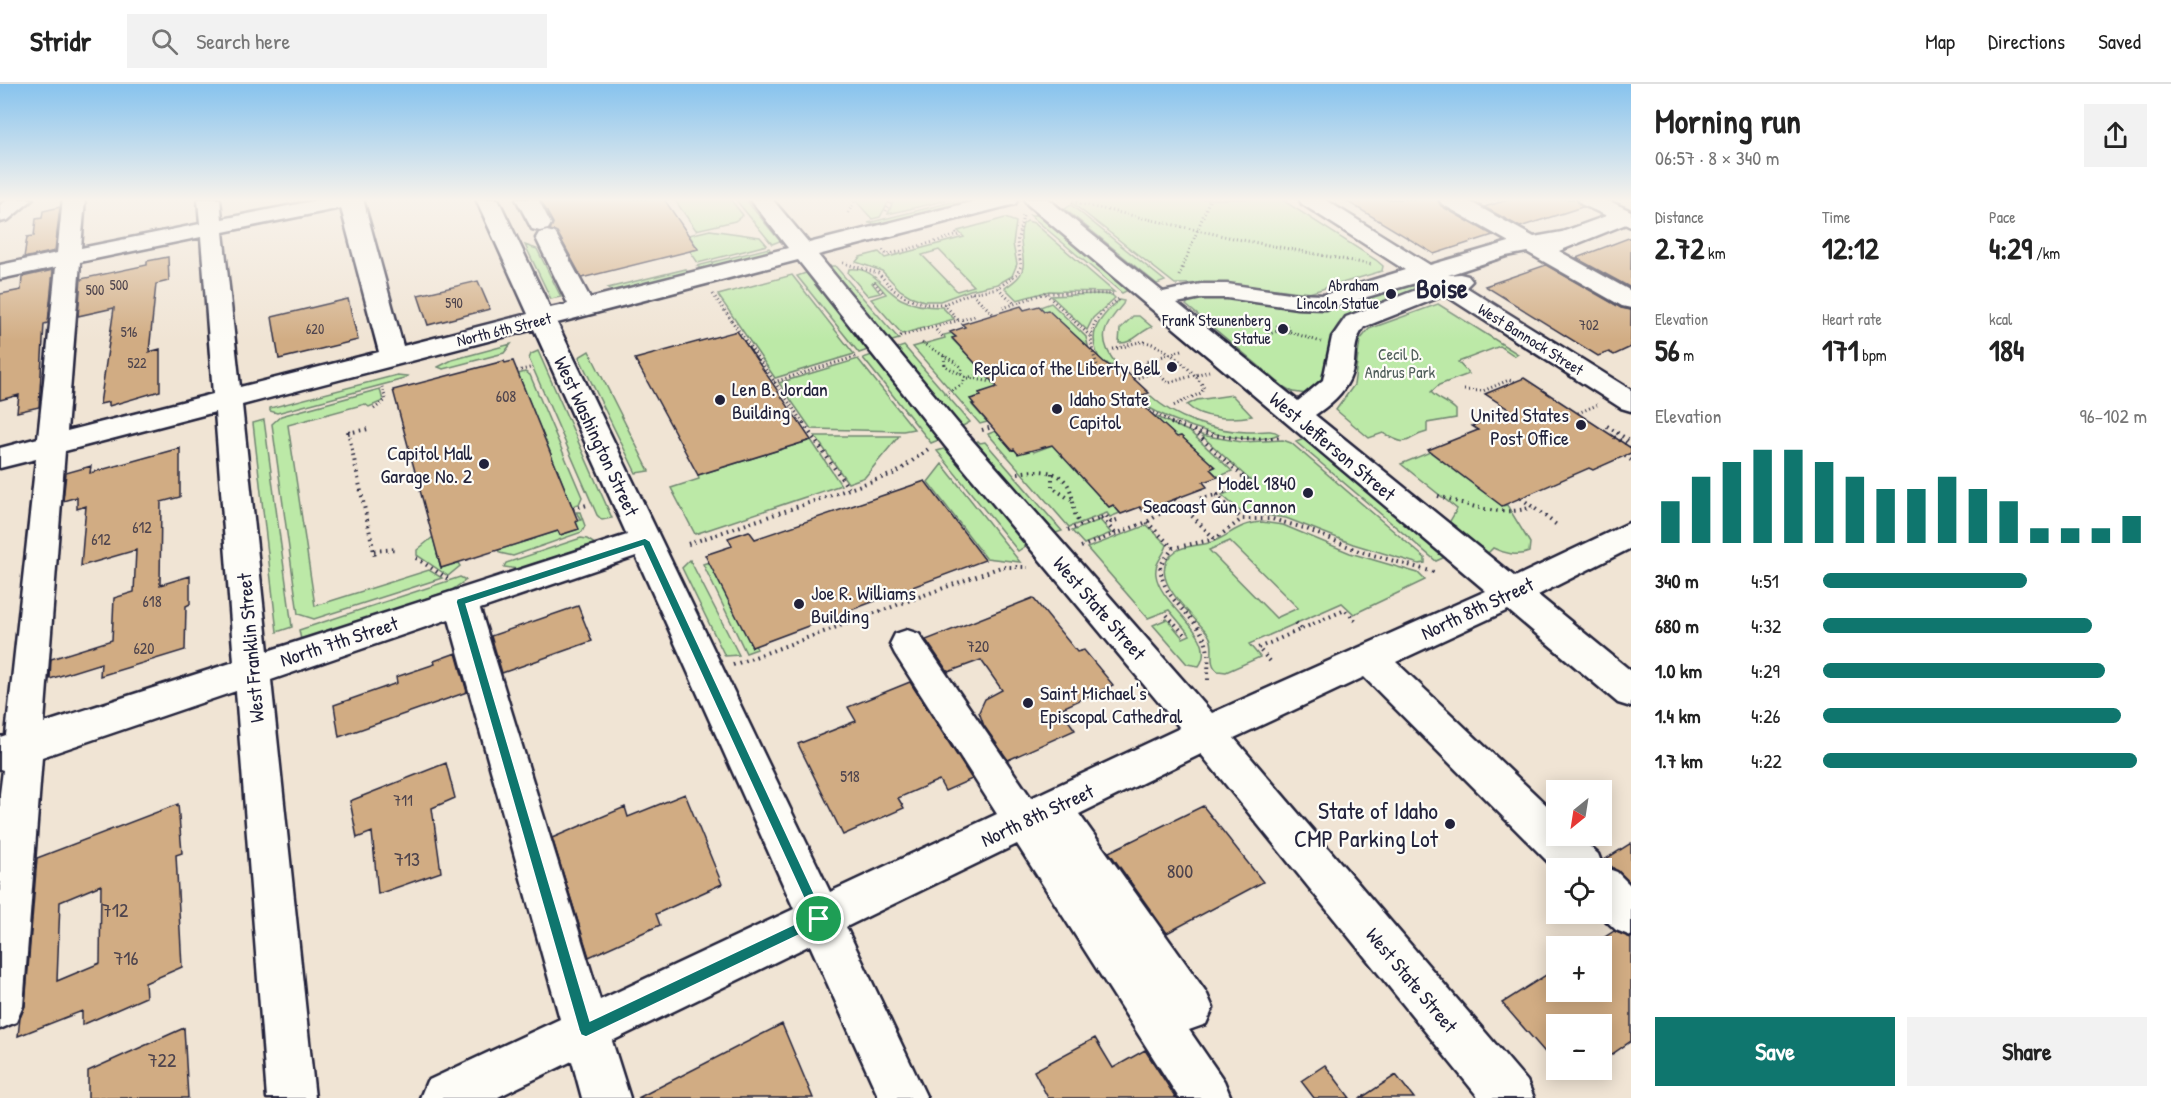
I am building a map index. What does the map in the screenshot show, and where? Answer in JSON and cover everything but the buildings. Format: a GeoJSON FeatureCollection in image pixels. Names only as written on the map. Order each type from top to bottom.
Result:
{"type":"FeatureCollection","features":[{"type":"Feature","properties":{"kind":"street"},"geometry":{"type":"LineString","coordinates":[[0,1006],[11,751],[52,445],[70,246]]}},
{"type":"Feature","properties":{"kind":"street"},"geometry":{"type":"LineString","coordinates":[[0,272],[69,258],[106,246]]}},
{"type":"Feature","properties":{"kind":"street","name":"West Franklin Street"},"geometry":{"type":"LineString","coordinates":[[214,246],[291,1098]]}},
{"type":"Feature","properties":{"kind":"street"},"geometry":{"type":"LineString","coordinates":[[363,246],[393,357]]}},
{"type":"Feature","properties":{"kind":"street","name":"West Washington Street"},"geometry":{"type":"LineString","coordinates":[[509,246],[903,1098]]}},
{"type":"Feature","properties":{"kind":"street"},"geometry":{"type":"LineString","coordinates":[[552,246],[583,308]]}},
{"type":"Feature","properties":{"kind":"street","name":"West State Street"},"geometry":{"type":"LineString","coordinates":[[800,246],[956,439],[1207,734],[1510,1098]]}},
{"type":"Feature","properties":{"kind":"street","name":"North 6th Street"},"geometry":{"type":"LineString","coordinates":[[0,458],[826,246]]}},
{"type":"Feature","properties":{"kind":"street","name":"West Jefferson Street"},"geometry":{"type":"LineString","coordinates":[[1091,246],[1166,292],[1291,426],[1511,594],[1631,692]]}},
{"type":"Feature","properties":{"kind":"street","name":"West Bannock Street"},"geometry":{"type":"LineString","coordinates":[[1385,246],[1631,402]]}},
{"type":"Feature","properties":{"kind":"street"},"geometry":{"type":"LineString","coordinates":[[1533,246],[1631,301]]}},
{"type":"Feature","properties":{"kind":"street"},"geometry":{"type":"LineString","coordinates":[[1166,292],[1227,291],[1318,303],[1404,277],[1449,268],[1501,250],[1541,246]]}},
{"type":"Feature","properties":{"kind":"street"},"geometry":{"type":"LineString","coordinates":[[1291,426],[1325,394],[1336,380],[1345,335],[1355,322],[1521,261],[1536,248]]}},
{"type":"Feature","properties":{"kind":"street","name":"North 8th Street"},"geometry":{"type":"LineString","coordinates":[[444,1098],[1207,734],[1511,594],[1631,534]]}},
{"type":"Feature","properties":{"kind":"street","name":"North 7th Street"},"geometry":{"type":"LineString","coordinates":[[11,751],[252,670],[455,590],[645,541]]}},
{"type":"Feature","properties":{"kind":"street"},"geometry":{"type":"LineString","coordinates":[[455,590],[606,1098]]}},
{"type":"Feature","properties":{"kind":"street"},"geometry":{"type":"LineString","coordinates":[[907,644],[1190,1008]]}},
{"type":"Feature","properties":{"kind":"street"},"geometry":{"type":"LineString","coordinates":[[1369,659],[1573,858]]}},
{"type":"Feature","properties":{"kind":"street"},"geometry":{"type":"LineString","coordinates":[[1038,814],[1207,1098]]}},
{"type":"Feature","properties":{"kind":"street"},"geometry":{"type":"LineString","coordinates":[[1612,897],[1631,915]]}},
{"type":"Feature","properties":{"kind":"path"},"geometry":{"type":"LineString","coordinates":[[882,249],[887,255],[923,246]]}},
{"type":"Feature","properties":{"kind":"path"},"geometry":{"type":"LineString","coordinates":[[843,263],[878,273],[894,290],[907,298],[926,304],[944,304],[971,293],[998,288],[1014,278],[1021,266],[1018,246]]}},
{"type":"Feature","properties":{"kind":"path"},"geometry":{"type":"LineString","coordinates":[[1166,292],[1189,246]]}},
{"type":"Feature","properties":{"kind":"path"},"geometry":{"type":"LineString","coordinates":[[1279,246],[1382,267]]}},
{"type":"Feature","properties":{"kind":"path"},"geometry":{"type":"LineString","coordinates":[[874,282],[883,293]]}},
{"type":"Feature","properties":{"kind":"path"},"geometry":{"type":"LineString","coordinates":[[998,288],[1014,303]]}},
{"type":"Feature","properties":{"kind":"path"},"geometry":{"type":"LineString","coordinates":[[1003,308],[1045,294],[1095,292],[1123,296],[1096,319],[1090,336],[1097,365]]}},
{"type":"Feature","properties":{"kind":"path"},"geometry":{"type":"LineString","coordinates":[[971,293],[993,314]]}},
{"type":"Feature","properties":{"kind":"path"},"geometry":{"type":"LineString","coordinates":[[713,294],[849,489]]}},
{"type":"Feature","properties":{"kind":"path"},"geometry":{"type":"LineString","coordinates":[[1045,294],[1090,336]]}},
{"type":"Feature","properties":{"kind":"path"},"geometry":{"type":"LineString","coordinates":[[944,304],[958,320]]}},
{"type":"Feature","properties":{"kind":"path"},"geometry":{"type":"LineString","coordinates":[[900,336],[975,316]]}},
{"type":"Feature","properties":{"kind":"path"},"geometry":{"type":"LineString","coordinates":[[1280,320],[1282,325]]}},
{"type":"Feature","properties":{"kind":"path"},"geometry":{"type":"LineString","coordinates":[[1278,331],[1276,326],[1282,325],[1290,328],[1290,332]]}},
{"type":"Feature","properties":{"kind":"path"},"geometry":{"type":"LineString","coordinates":[[936,330],[943,337]]}},
{"type":"Feature","properties":{"kind":"path"},"geometry":{"type":"LineString","coordinates":[[1259,338],[1278,331],[1290,332],[1319,342]]}},
{"type":"Feature","properties":{"kind":"path"},"geometry":{"type":"LineString","coordinates":[[1113,349],[1148,342],[1169,354],[1201,382],[1203,392],[1173,406]]}},
{"type":"Feature","properties":{"kind":"path"},"geometry":{"type":"LineString","coordinates":[[922,343],[930,350],[960,364],[963,371],[961,374]]}},
{"type":"Feature","properties":{"kind":"path"},"geometry":{"type":"LineString","coordinates":[[1187,348],[1145,362],[1168,384],[1212,369]]}},
{"type":"Feature","properties":{"kind":"path"},"geometry":{"type":"LineString","coordinates":[[774,382],[859,356]]}},
{"type":"Feature","properties":{"kind":"path"},"geometry":{"type":"LineString","coordinates":[[944,356],[945,366],[968,377],[993,382],[997,376],[989,372],[968,377],[962,385],[948,392]]}},
{"type":"Feature","properties":{"kind":"path"},"geometry":{"type":"LineString","coordinates":[[517,371],[530,368]]}},
{"type":"Feature","properties":{"kind":"path"},"geometry":{"type":"LineString","coordinates":[[1134,379],[1156,372]]}},
{"type":"Feature","properties":{"kind":"path"},"geometry":{"type":"LineString","coordinates":[[1464,390],[1483,391],[1509,380],[1515,382]]}},
{"type":"Feature","properties":{"kind":"path"},"geometry":{"type":"LineString","coordinates":[[374,409],[386,400],[382,387]]}},
{"type":"Feature","properties":{"kind":"path"},"geometry":{"type":"LineString","coordinates":[[1139,405],[1192,430],[1241,440],[1265,440],[1291,426]]}},
{"type":"Feature","properties":{"kind":"path"},"geometry":{"type":"LineString","coordinates":[[1578,413],[1588,409]]}},
{"type":"Feature","properties":{"kind":"path"},"geometry":{"type":"LineString","coordinates":[[1608,425],[1631,444]]}},
{"type":"Feature","properties":{"kind":"path"},"geometry":{"type":"LineString","coordinates":[[982,430],[992,427]]}},
{"type":"Feature","properties":{"kind":"path"},"geometry":{"type":"LineString","coordinates":[[368,429],[348,432],[375,557]]}},
{"type":"Feature","properties":{"kind":"path"},"geometry":{"type":"LineString","coordinates":[[1192,430],[1249,482],[1216,495],[1197,499]]}},
{"type":"Feature","properties":{"kind":"path"},"geometry":{"type":"LineString","coordinates":[[1614,437],[1631,444]]}},
{"type":"Feature","properties":{"kind":"path"},"geometry":{"type":"LineString","coordinates":[[688,544],[896,473],[931,447]]}},
{"type":"Feature","properties":{"kind":"path"},"geometry":{"type":"LineString","coordinates":[[1625,456],[1631,460]]}},
{"type":"Feature","properties":{"kind":"path"},"geometry":{"type":"LineString","coordinates":[[1018,473],[1037,470],[1052,473],[1067,482],[1072,493],[1073,514],[1081,525]]}},
{"type":"Feature","properties":{"kind":"path"},"geometry":{"type":"LineString","coordinates":[[1052,473],[1052,487],[1071,500]]}},
{"type":"Feature","properties":{"kind":"path"},"geometry":{"type":"LineString","coordinates":[[1216,495],[1242,519]]}},
{"type":"Feature","properties":{"kind":"path"},"geometry":{"type":"LineString","coordinates":[[1438,496],[1498,513],[1517,513],[1532,507]]}},
{"type":"Feature","properties":{"kind":"path"},"geometry":{"type":"LineString","coordinates":[[1521,498],[1558,526]]}},
{"type":"Feature","properties":{"kind":"path"},"geometry":{"type":"LineString","coordinates":[[1175,499],[1215,539]]}},
{"type":"Feature","properties":{"kind":"path"},"geometry":{"type":"LineString","coordinates":[[573,509],[586,505]]}},
{"type":"Feature","properties":{"kind":"path"},"geometry":{"type":"LineString","coordinates":[[1081,547],[1147,522],[1164,511]]}},
{"type":"Feature","properties":{"kind":"path"},"geometry":{"type":"LineString","coordinates":[[1067,531],[1106,516],[1111,522],[1120,519]]}},
{"type":"Feature","properties":{"kind":"path"},"geometry":{"type":"LineString","coordinates":[[1101,518],[1116,534]]}},
{"type":"Feature","properties":{"kind":"path"},"geometry":{"type":"LineString","coordinates":[[1208,680],[1208,651],[1203,635],[1173,601],[1162,581],[1160,566],[1173,548],[1215,539],[1242,519],[1272,519],[1289,523],[1359,550],[1437,573]]}},
{"type":"Feature","properties":{"kind":"path"},"geometry":{"type":"LineString","coordinates":[[1147,522],[1173,548]]}},
{"type":"Feature","properties":{"kind":"path"},"geometry":{"type":"LineString","coordinates":[[374,551],[396,549]]}},
{"type":"Feature","properties":{"kind":"path"},"geometry":{"type":"LineString","coordinates":[[416,558],[455,590]]}},
{"type":"Feature","properties":{"kind":"path"},"geometry":{"type":"LineString","coordinates":[[709,678],[729,667],[1001,567],[1028,567]]}},
{"type":"Feature","properties":{"kind":"path"},"geometry":{"type":"LineString","coordinates":[[1270,661],[1258,648],[1345,610],[1356,621]]}},
{"type":"Feature","properties":{"kind":"path"},"geometry":{"type":"LineString","coordinates":[[1167,615],[1186,636]]}},
{"type":"Feature","properties":{"kind":"path"},"geometry":{"type":"LineString","coordinates":[[1296,623],[1302,629]]}},
{"type":"Feature","properties":{"kind":"green space"},"geometry":{"type":"Polygon","coordinates":[[[526,246],[537,249],[561,297],[551,299],[526,246]]]}},
{"type":"Feature","properties":{"kind":"green space"},"geometry":{"type":"Polygon","coordinates":[[[696,246],[762,246],[698,263],[690,251],[698,249],[696,246]]]}},
{"type":"Feature","properties":{"kind":"green space"},"geometry":{"type":"Polygon","coordinates":[[[929,246],[1013,246],[1017,264],[1012,276],[998,284],[970,290],[940,301],[924,301],[900,290],[882,271],[856,262],[860,257],[879,252],[885,258],[929,246]],[[939,250],[922,255],[957,291],[974,286],[939,250]]]}},
{"type":"Feature","properties":{"kind":"green space"},"geometry":{"type":"Polygon","coordinates":[[[1022,246],[1061,246],[1114,292],[1049,291],[1017,300],[1005,288],[1020,275],[1023,264],[1022,246]]]}},
{"type":"Feature","properties":{"kind":"green space"},"geometry":{"type":"Polygon","coordinates":[[[1067,246],[1076,246],[1128,290],[1122,293],[1067,246]]]}},
{"type":"Feature","properties":{"kind":"green space"},"geometry":{"type":"Polygon","coordinates":[[[1111,246],[1122,246],[1165,281],[1157,284],[1111,246]]]}},
{"type":"Feature","properties":{"kind":"green space"},"geometry":{"type":"Polygon","coordinates":[[[1127,246],[1355,246],[1383,266],[1382,271],[1309,293],[1224,283],[1175,284],[1127,246]]]}},
{"type":"Feature","properties":{"kind":"green space"},"geometry":{"type":"Polygon","coordinates":[[[769,248],[772,253],[703,270],[697,266],[769,248]]]}},
{"type":"Feature","properties":{"kind":"green space"},"geometry":{"type":"Polygon","coordinates":[[[830,266],[835,266],[899,339],[889,342],[856,303],[830,266]]]}},
{"type":"Feature","properties":{"kind":"green space"},"geometry":{"type":"Polygon","coordinates":[[[686,269],[688,274],[614,293],[608,288],[686,269]]]}},
{"type":"Feature","properties":{"kind":"green space"},"geometry":{"type":"Polygon","coordinates":[[[849,269],[865,271],[906,301],[921,306],[942,307],[954,319],[902,334],[871,299],[886,294],[876,282],[872,283],[880,293],[868,296],[848,273],[849,269]]]}},
{"type":"Feature","properties":{"kind":"green space"},"geometry":{"type":"Polygon","coordinates":[[[806,273],[868,350],[859,353],[797,276],[806,273]]]}},
{"type":"Feature","properties":{"kind":"green space"},"geometry":{"type":"Polygon","coordinates":[[[792,275],[854,354],[775,378],[718,295],[792,275]]]}},
{"type":"Feature","properties":{"kind":"green space","name":"Cecil D. Andrus Park"},"geometry":{"type":"Polygon","coordinates":[[[1409,284],[1416,288],[1415,293],[1362,310],[1338,325],[1330,345],[1324,383],[1307,394],[1293,392],[1284,387],[1186,305],[1190,299],[1219,295],[1295,305],[1409,284]]]}},
{"type":"Feature","properties":{"kind":"green space"},"geometry":{"type":"Polygon","coordinates":[[[1112,295],[1115,298],[1093,318],[1087,330],[1051,296],[1112,295]]]}},
{"type":"Feature","properties":{"kind":"green space"},"geometry":{"type":"Polygon","coordinates":[[[1119,300],[1124,301],[1123,304],[1107,326],[1104,340],[1116,364],[1110,366],[1107,363],[1102,364],[1094,344],[1094,336],[1099,322],[1119,300]]]}},
{"type":"Feature","properties":{"kind":"green space"},"geometry":{"type":"Polygon","coordinates":[[[1051,303],[1086,337],[1091,359],[1040,307],[1051,303]]]}},
{"type":"Feature","properties":{"kind":"green space","name":"Cecil D. Andrus Park"},"geometry":{"type":"Polygon","coordinates":[[[1438,304],[1518,354],[1515,356],[1500,346],[1458,362],[1469,374],[1439,385],[1431,392],[1456,410],[1456,418],[1427,423],[1427,432],[1407,441],[1399,441],[1383,433],[1369,438],[1336,410],[1354,385],[1360,340],[1369,329],[1438,304]]]}},
{"type":"Feature","properties":{"kind":"green space"},"geometry":{"type":"Polygon","coordinates":[[[1133,316],[1139,316],[1152,327],[1124,343],[1119,343],[1120,329],[1133,316]]]}},
{"type":"Feature","properties":{"kind":"green space"},"geometry":{"type":"Polygon","coordinates":[[[952,333],[955,337],[952,339],[977,365],[981,364],[1015,385],[979,393],[981,396],[971,399],[974,404],[972,405],[987,422],[980,424],[913,347],[945,338],[944,335],[952,333]]]}},
{"type":"Feature","properties":{"kind":"green space"},"geometry":{"type":"Polygon","coordinates":[[[511,344],[504,353],[443,369],[438,367],[452,360],[511,344]]]}},
{"type":"Feature","properties":{"kind":"green space"},"geometry":{"type":"Polygon","coordinates":[[[904,346],[970,422],[961,427],[895,349],[904,346]]]}},
{"type":"Feature","properties":{"kind":"green space"},"geometry":{"type":"Polygon","coordinates":[[[538,351],[612,518],[602,520],[597,515],[529,359],[531,354],[538,351]]]}},
{"type":"Feature","properties":{"kind":"green space"},"geometry":{"type":"Polygon","coordinates":[[[589,351],[649,471],[636,473],[579,357],[589,351]]]}},
{"type":"Feature","properties":{"kind":"green space"},"geometry":{"type":"Polygon","coordinates":[[[872,355],[941,439],[931,443],[863,358],[872,355]]]}},
{"type":"Feature","properties":{"kind":"green space"},"geometry":{"type":"Polygon","coordinates":[[[858,359],[914,429],[903,431],[811,429],[779,383],[858,359]]]}},
{"type":"Feature","properties":{"kind":"green space"},"geometry":{"type":"Polygon","coordinates":[[[525,372],[530,375],[582,497],[579,504],[572,506],[518,374],[525,372]]]}},
{"type":"Feature","properties":{"kind":"green space"},"geometry":{"type":"Polygon","coordinates":[[[397,375],[407,376],[404,379],[277,413],[270,411],[270,408],[397,375]]]}},
{"type":"Feature","properties":{"kind":"green space"},"geometry":{"type":"Polygon","coordinates":[[[380,389],[383,401],[369,407],[365,404],[288,425],[315,606],[429,570],[442,578],[314,619],[298,614],[272,424],[281,416],[380,389]]]}},
{"type":"Feature","properties":{"kind":"green space"},"geometry":{"type":"Polygon","coordinates":[[[1232,395],[1252,416],[1236,418],[1209,416],[1187,405],[1197,400],[1232,395]]]}},
{"type":"Feature","properties":{"kind":"green space"},"geometry":{"type":"Polygon","coordinates":[[[1151,396],[1183,417],[1209,426],[1235,431],[1268,431],[1279,434],[1248,439],[1210,432],[1172,419],[1143,404],[1148,401],[1145,398],[1151,396]]]}},
{"type":"Feature","properties":{"kind":"green space"},"geometry":{"type":"Polygon","coordinates":[[[1146,412],[1190,432],[1232,471],[1218,477],[1210,469],[1214,467],[1181,436],[1177,437],[1146,412]]]}},
{"type":"Feature","properties":{"kind":"green space"},"geometry":{"type":"Polygon","coordinates":[[[264,420],[292,627],[277,632],[253,423],[264,420]]]}},
{"type":"Feature","properties":{"kind":"green space"},"geometry":{"type":"Polygon","coordinates":[[[996,431],[1012,450],[1031,449],[1034,452],[1058,443],[1079,474],[1109,507],[1113,505],[1120,513],[1110,517],[1107,513],[1069,527],[988,434],[996,431]]]}},
{"type":"Feature","properties":{"kind":"green space"},"geometry":{"type":"Polygon","coordinates":[[[1201,435],[1242,442],[1283,440],[1291,443],[1425,558],[1425,563],[1419,564],[1353,544],[1286,518],[1241,512],[1222,495],[1253,483],[1201,435]]]}},
{"type":"Feature","properties":{"kind":"green space"},"geometry":{"type":"Polygon","coordinates":[[[815,436],[899,436],[865,477],[848,483],[815,436]]]}},
{"type":"Feature","properties":{"kind":"green space"},"geometry":{"type":"Polygon","coordinates":[[[1304,439],[1445,557],[1436,561],[1296,442],[1304,439]]]}},
{"type":"Feature","properties":{"kind":"green space"},"geometry":{"type":"Polygon","coordinates":[[[811,440],[841,485],[695,534],[671,488],[699,479],[698,475],[811,440]]]}},
{"type":"Feature","properties":{"kind":"green space"},"geometry":{"type":"Polygon","coordinates":[[[985,442],[1062,531],[1056,533],[974,443],[985,442]]]}},
{"type":"Feature","properties":{"kind":"green space"},"geometry":{"type":"Polygon","coordinates":[[[947,448],[1027,545],[1018,551],[937,451],[947,448]]]}},
{"type":"Feature","properties":{"kind":"green space"},"geometry":{"type":"Polygon","coordinates":[[[1430,452],[1502,506],[1507,505],[1530,543],[1529,552],[1511,554],[1493,548],[1488,553],[1481,547],[1475,547],[1471,544],[1472,541],[1467,540],[1456,531],[1457,527],[1449,523],[1457,509],[1401,464],[1430,452]]]}},
{"type":"Feature","properties":{"kind":"green space"},"geometry":{"type":"Polygon","coordinates":[[[942,464],[1020,562],[986,558],[928,482],[942,464]]]}},
{"type":"Feature","properties":{"kind":"green space"},"geometry":{"type":"Polygon","coordinates":[[[576,512],[580,512],[585,526],[582,532],[513,556],[500,553],[498,550],[558,531],[560,535],[578,529],[576,522],[581,520],[576,512]]]}},
{"type":"Feature","properties":{"kind":"green space"},"geometry":{"type":"Polygon","coordinates":[[[1100,520],[1111,533],[1084,544],[1072,531],[1100,520]]]}},
{"type":"Feature","properties":{"kind":"green space"},"geometry":{"type":"Polygon","coordinates":[[[1253,523],[1283,525],[1350,553],[1418,573],[1425,580],[1354,614],[1342,603],[1249,644],[1260,657],[1226,672],[1218,671],[1213,664],[1211,639],[1182,606],[1167,583],[1164,571],[1167,561],[1176,551],[1212,542],[1240,527],[1253,523]],[[1230,541],[1209,550],[1276,618],[1298,608],[1230,541]]]}},
{"type":"Feature","properties":{"kind":"green space"},"geometry":{"type":"Polygon","coordinates":[[[1147,525],[1167,545],[1156,566],[1156,575],[1167,598],[1196,632],[1202,643],[1203,655],[1199,666],[1187,664],[1153,625],[1167,619],[1183,638],[1190,635],[1169,610],[1148,618],[1087,548],[1147,525]]]}},
{"type":"Feature","properties":{"kind":"green space"},"geometry":{"type":"Polygon","coordinates":[[[433,537],[441,568],[458,563],[460,566],[448,576],[417,555],[417,550],[433,537]]]}},
{"type":"Feature","properties":{"kind":"green space"},"geometry":{"type":"Polygon","coordinates":[[[581,538],[595,544],[518,569],[504,567],[506,563],[581,538]]]}},
{"type":"Feature","properties":{"kind":"green space"},"geometry":{"type":"Polygon","coordinates":[[[690,560],[739,655],[725,656],[682,568],[690,560]]]}},
{"type":"Feature","properties":{"kind":"green space"},"geometry":{"type":"Polygon","coordinates":[[[712,561],[757,649],[746,653],[703,564],[712,561]]]}},
{"type":"Feature","properties":{"kind":"green space"},"geometry":{"type":"Polygon","coordinates":[[[460,577],[466,580],[452,590],[301,640],[299,630],[460,577]]]}},
{"type":"Feature","properties":{"kind":"place","name":"Abraham Lincoln Statue"},"geometry":{"type":"Point","coordinates":[1391,294]}},
{"type":"Feature","properties":{"kind":"place","name":"Frank Steunenberg Statue"},"geometry":{"type":"Point","coordinates":[1283,329]}},
{"type":"Feature","properties":{"kind":"place","name":"Replica of the Liberty Bell"},"geometry":{"type":"Point","coordinates":[1172,367]}},
{"type":"Feature","properties":{"kind":"place","name":"Len B. Jordan Building"},"geometry":{"type":"Point","coordinates":[720,400]}},
{"type":"Feature","properties":{"kind":"place","name":"Idaho State Capitol"},"geometry":{"type":"Point","coordinates":[1057,409]}},
{"type":"Feature","properties":{"kind":"place","name":"United States Post Office"},"geometry":{"type":"Point","coordinates":[1581,425]}},
{"type":"Feature","properties":{"kind":"place","name":"Capitol Mall Garage No. 2"},"geometry":{"type":"Point","coordinates":[484,464]}},
{"type":"Feature","properties":{"kind":"place","name":"Model 1840 Seacoast Gun Cannon"},"geometry":{"type":"Point","coordinates":[1308,493]}},
{"type":"Feature","properties":{"kind":"place","name":"Joe R. Williams Building"},"geometry":{"type":"Point","coordinates":[799,604]}},
{"type":"Feature","properties":{"kind":"place","name":"Saint Michael's Episcopal Cathedral"},"geometry":{"type":"Point","coordinates":[1028,703]}},
{"type":"Feature","properties":{"kind":"place","name":"State of Idaho CMP Parking Lot"},"geometry":{"type":"Point","coordinates":[1450,824]}},
{"type":"Feature","properties":{"kind":"district","name":"Boise"},"geometry":{"type":"Point","coordinates":[1442,288]}},
{"type":"Feature","properties":{"kind":"route"},"geometry":{"type":"LineString","coordinates":[[645,541],[819,919],[586,1030],[461,602],[645,541]]}}]}
